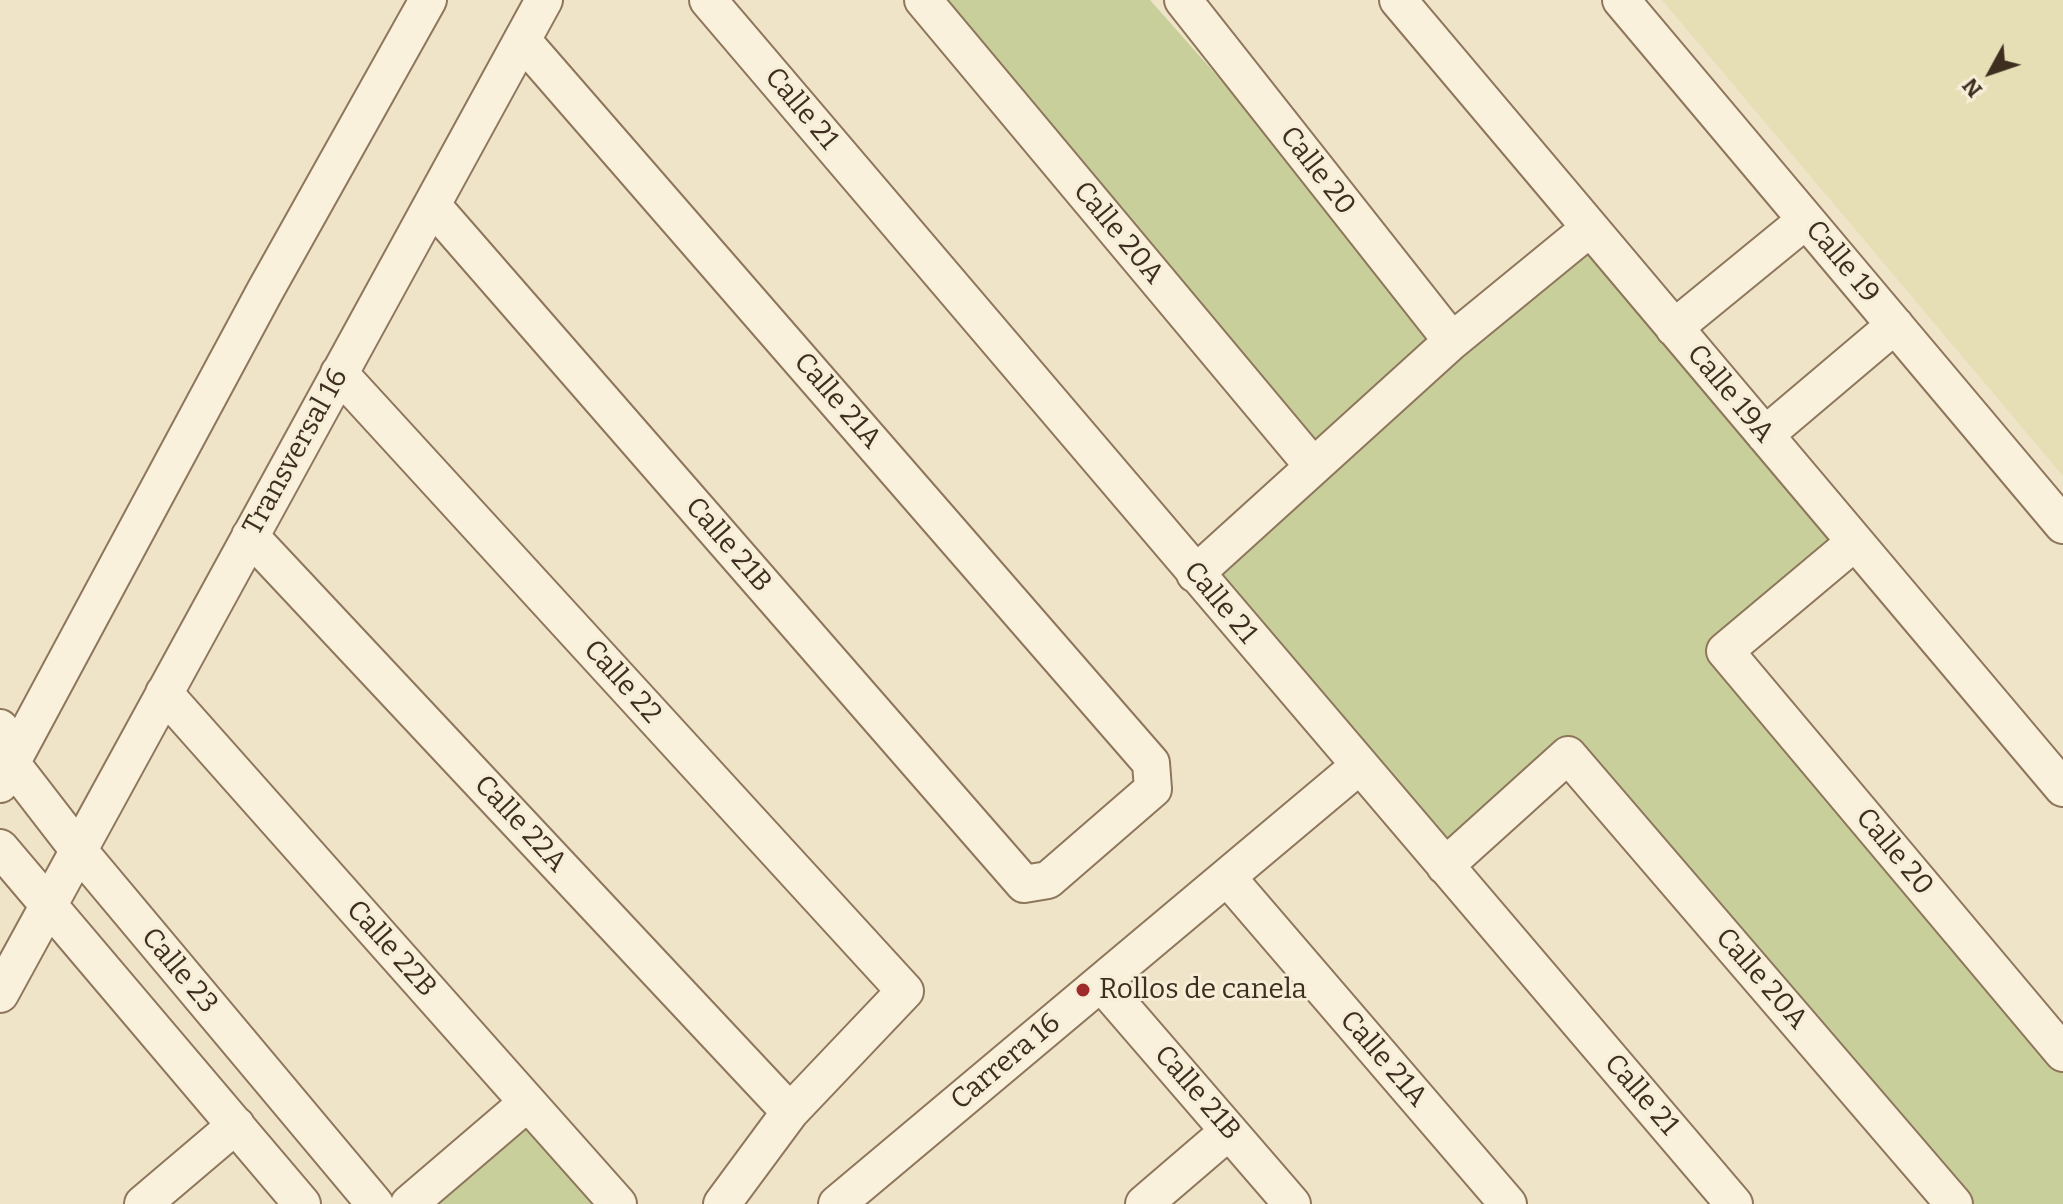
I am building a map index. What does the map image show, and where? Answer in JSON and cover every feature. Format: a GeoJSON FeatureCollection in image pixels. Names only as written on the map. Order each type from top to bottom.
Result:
{"type":"FeatureCollection","features":[{"type":"Feature","properties":{"kind":"street"},"geometry":{"type":"LineString","coordinates":[[6,774],[265,291],[428,0]]}},
{"type":"Feature","properties":{"kind":"street","name":"Transversal 16"},"geometry":{"type":"LineString","coordinates":[[51,905],[544,0]]}},
{"type":"Feature","properties":{"kind":"street","name":"Calle 21"},"geometry":{"type":"LineString","coordinates":[[708,0],[1734,1204]]}},
{"type":"Feature","properties":{"kind":"street","name":"Calle 20A"},"geometry":{"type":"LineString","coordinates":[[923,0],[1313,466]]}},
{"type":"Feature","properties":{"kind":"street","name":"Calle 20"},"geometry":{"type":"LineString","coordinates":[[1183,0],[1452,341]]}},
{"type":"Feature","properties":{"kind":"street","name":"Calle 19A"},"geometry":{"type":"LineString","coordinates":[[1398,0],[2063,788]]}},
{"type":"Feature","properties":{"kind":"street","name":"Calle 19"},"geometry":{"type":"LineString","coordinates":[[1621,0],[2063,525]]}},
{"type":"Feature","properties":{"kind":"street","name":"Calle 21A"},"geometry":{"type":"LineString","coordinates":[[522,40],[1151,763],[1153,789],[1048,880],[1024,884]]}},
{"type":"Feature","properties":{"kind":"street","name":"Calle 21B"},"geometry":{"type":"LineString","coordinates":[[432,205],[1024,884]]}},
{"type":"Feature","properties":{"kind":"street"},"geometry":{"type":"LineString","coordinates":[[1674,328],[1806,220]]}},
{"type":"Feature","properties":{"kind":"street"},"geometry":{"type":"LineString","coordinates":[[1195,574],[1452,341],[1590,228]]}},
{"type":"Feature","properties":{"kind":"street"},"geometry":{"type":"LineString","coordinates":[[1765,435],[1895,325]]}},
{"type":"Feature","properties":{"kind":"street","name":"Calle 22"},"geometry":{"type":"LineString","coordinates":[[339,373],[905,991],[790,1112]]}},
{"type":"Feature","properties":{"kind":"street","name":"Calle 22A"},"geometry":{"type":"LineString","coordinates":[[250,536],[790,1112]]}},
{"type":"Feature","properties":{"kind":"street","name":"Calle 20"},"geometry":{"type":"LineString","coordinates":[[1855,542],[1725,651],[2063,1053]]}},
{"type":"Feature","properties":{"kind":"street","name":"Calle 22B"},"geometry":{"type":"LineString","coordinates":[[164,693],[618,1204]]}},
{"type":"Feature","properties":{"kind":"street","name":"Calle 23"},"geometry":{"type":"LineString","coordinates":[[0,728],[6,774],[80,852],[375,1204]]}},
{"type":"Feature","properties":{"kind":"street","name":"Calle 20A"},"geometry":{"type":"LineString","coordinates":[[1445,866],[1568,755],[1954,1204]]}},
{"type":"Feature","properties":{"kind":"street","name":"Carrera 16"},"geometry":{"type":"LineString","coordinates":[[837,1204],[1359,766]]}},
{"type":"Feature","properties":{"kind":"street","name":"Calle 23"},"geometry":{"type":"LineString","coordinates":[[0,848],[302,1204]]}},
{"type":"Feature","properties":{"kind":"street","name":"Calle 21A"},"geometry":{"type":"LineString","coordinates":[[1227,877],[1508,1204]]}},
{"type":"Feature","properties":{"kind":"street"},"geometry":{"type":"LineString","coordinates":[[0,994],[51,905]]}},
{"type":"Feature","properties":{"kind":"street","name":"Calle 21B"},"geometry":{"type":"LineString","coordinates":[[1101,983],[1292,1204]]}},
{"type":"Feature","properties":{"kind":"street"},"geometry":{"type":"LineString","coordinates":[[409,1204],[527,1103]]}},
{"type":"Feature","properties":{"kind":"street"},"geometry":{"type":"LineString","coordinates":[[722,1204],[790,1112]]}},
{"type":"Feature","properties":{"kind":"street"},"geometry":{"type":"LineString","coordinates":[[143,1204],[236,1125]]}},
{"type":"Feature","properties":{"kind":"street"},"geometry":{"type":"LineString","coordinates":[[1144,1204],[1229,1131]]}},
{"type":"Feature","properties":{"kind":"shaded area"},"geometry":{"type":"Polygon","coordinates":[[[1662,0],[2063,0],[2063,476],[1662,0]]]}},
{"type":"Feature","properties":{"kind":"green space"},"geometry":{"type":"Polygon","coordinates":[[[934,0],[1150,0],[1452,341],[1580,216],[1855,542],[1725,652],[2063,1053],[2063,1204],[1954,1204],[1568,755],[1445,866],[1195,574],[1313,466],[934,0]]]}},
{"type":"Feature","properties":{"kind":"green space"},"geometry":{"type":"Polygon","coordinates":[[[527,1103],[615,1204],[409,1204],[527,1103]]]}},
{"type":"Feature","properties":{"kind":"place","name":"Rollos de canela"},"geometry":{"type":"Point","coordinates":[1083,990]}}]}
